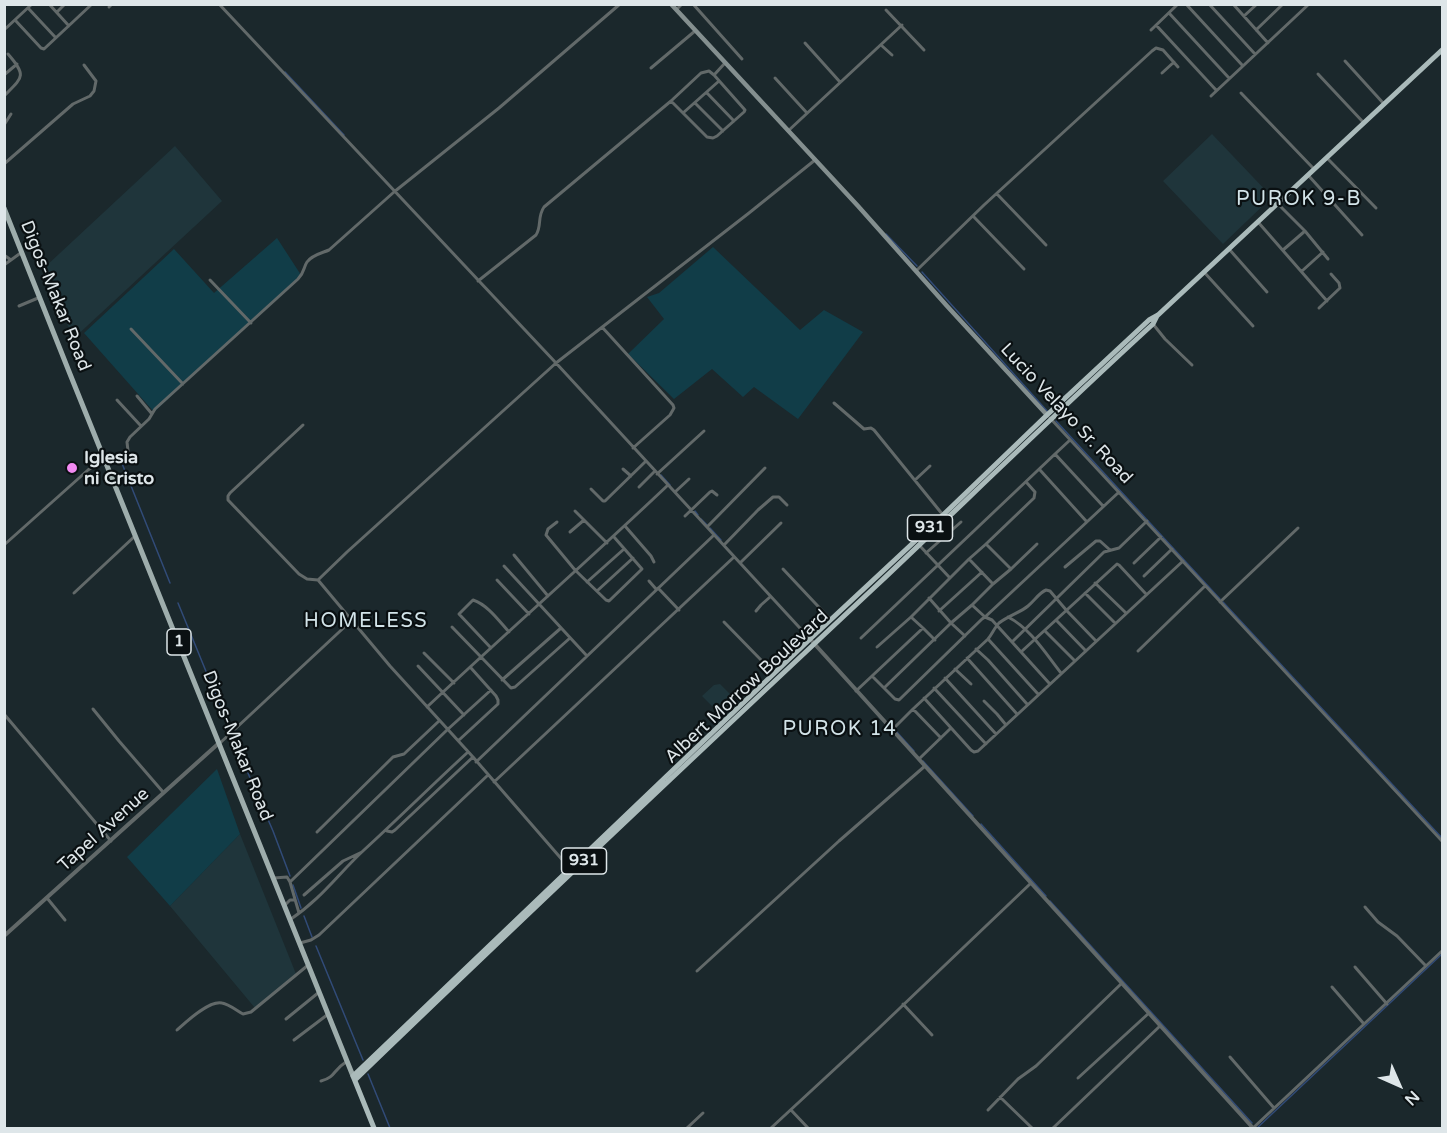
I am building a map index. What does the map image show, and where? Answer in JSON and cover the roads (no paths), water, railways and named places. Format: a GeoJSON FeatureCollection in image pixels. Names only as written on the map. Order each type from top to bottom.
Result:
{"type":"FeatureCollection","features":[{"type":"Feature","properties":{"kind":"highway","name":"Albert Morrow Boulevard"},"geometry":{"type":"LineString","coordinates":[[354,1078],[772,676],[919,544],[1149,320],[1158,315],[1204,273],[1443,50]]}},
{"type":"Feature","properties":{"kind":"highway","name":"Albert Morrow Boulevard"},"geometry":{"type":"LineString","coordinates":[[572,868],[812,641],[831,620],[1152,324],[1158,315]]}},
{"type":"Feature","properties":{"kind":"highway","name":"Digos-Makar Road"},"geometry":{"type":"LineString","coordinates":[[354,1078],[374,1128]]}},
{"type":"Feature","properties":{"kind":"main road","name":"Lucio Velayo Sr. Road"},"geometry":{"type":"LineString","coordinates":[[671,4],[1049,417]]}},
{"type":"Feature","properties":{"kind":"main road","name":"Digos-Makar Road"},"geometry":{"type":"LineString","coordinates":[[4,208],[354,1078]]}},
{"type":"Feature","properties":{"kind":"street"},"geometry":{"type":"LineString","coordinates":[[49,4],[69,26]]}},
{"type":"Feature","properties":{"kind":"street"},"geometry":{"type":"LineString","coordinates":[[57,12],[65,4]]}},
{"type":"Feature","properties":{"kind":"street"},"geometry":{"type":"LineString","coordinates":[[15,20],[42,49],[92,4]]}},
{"type":"Feature","properties":{"kind":"street"},"geometry":{"type":"LineString","coordinates":[[219,4],[692,510],[1253,1128],[1443,951]]}},
{"type":"Feature","properties":{"kind":"street"},"geometry":{"type":"LineString","coordinates":[[4,545],[88,470],[128,451],[128,440],[150,419],[152,414],[298,279],[303,274],[308,261],[329,250],[394,192],[499,108],[620,4]]}},
{"type":"Feature","properties":{"kind":"street"},"geometry":{"type":"LineString","coordinates":[[676,10],[682,4]]}},
{"type":"Feature","properties":{"kind":"street"},"geometry":{"type":"LineString","coordinates":[[693,4],[742,59]]}},
{"type":"Feature","properties":{"kind":"street"},"geometry":{"type":"LineString","coordinates":[[1151,30],[1178,4]]}},
{"type":"Feature","properties":{"kind":"street"},"geometry":{"type":"LineString","coordinates":[[1186,4],[1242,66]]}},
{"type":"Feature","properties":{"kind":"street"},"geometry":{"type":"LineString","coordinates":[[1209,4],[1255,54]]}},
{"type":"Feature","properties":{"kind":"street"},"geometry":{"type":"LineString","coordinates":[[1233,4],[1268,43]]}},
{"type":"Feature","properties":{"kind":"street"},"geometry":{"type":"LineString","coordinates":[[1244,16],[1257,4]]}},
{"type":"Feature","properties":{"kind":"street"},"geometry":{"type":"LineString","coordinates":[[1256,30],[1283,4]]}},
{"type":"Feature","properties":{"kind":"street"},"geometry":{"type":"LineString","coordinates":[[1210,96],[1309,4]]}},
{"type":"Feature","properties":{"kind":"street"},"geometry":{"type":"LineString","coordinates":[[4,30],[30,6],[56,38]]}},
{"type":"Feature","properties":{"kind":"street"},"geometry":{"type":"LineString","coordinates":[[886,10],[924,50]]}},
{"type":"Feature","properties":{"kind":"street"},"geometry":{"type":"LineString","coordinates":[[1169,13],[1230,78]]}},
{"type":"Feature","properties":{"kind":"street"},"geometry":{"type":"LineString","coordinates":[[788,131],[902,25]]}},
{"type":"Feature","properties":{"kind":"street"},"geometry":{"type":"LineString","coordinates":[[1156,25],[1216,91]]}},
{"type":"Feature","properties":{"kind":"street"},"geometry":{"type":"LineString","coordinates":[[651,68],[695,31]]}},
{"type":"Feature","properties":{"kind":"street"},"geometry":{"type":"LineString","coordinates":[[804,43],[840,82]]}},
{"type":"Feature","properties":{"kind":"street"},"geometry":{"type":"LineString","coordinates":[[880,45],[892,55]]}},
{"type":"Feature","properties":{"kind":"street"},"geometry":{"type":"LineString","coordinates":[[916,271],[1152,51],[1160,48],[1178,67]]}},
{"type":"Feature","properties":{"kind":"street"},"geometry":{"type":"LineString","coordinates":[[4,96],[21,78],[17,64],[8,54]]}},
{"type":"Feature","properties":{"kind":"street"},"geometry":{"type":"LineString","coordinates":[[1345,61],[1384,104]]}},
{"type":"Feature","properties":{"kind":"street"},"geometry":{"type":"LineString","coordinates":[[1162,73],[1174,62]]}},
{"type":"Feature","properties":{"kind":"street"},"geometry":{"type":"LineString","coordinates":[[714,75],[725,63]]}},
{"type":"Feature","properties":{"kind":"street"},"geometry":{"type":"LineString","coordinates":[[4,75],[17,64]]}},
{"type":"Feature","properties":{"kind":"street"},"geometry":{"type":"LineString","coordinates":[[4,164],[73,104],[92,94],[96,81],[84,65]]}},
{"type":"Feature","properties":{"kind":"street"},"geometry":{"type":"LineString","coordinates":[[478,281],[536,235],[540,226],[539,215],[544,207],[671,101],[701,73],[709,71],[714,75],[745,110],[713,138],[707,137],[671,101]]}},
{"type":"Feature","properties":{"kind":"street"},"geometry":{"type":"LineString","coordinates":[[1318,74],[1365,123]]}},
{"type":"Feature","properties":{"kind":"street"},"geometry":{"type":"LineString","coordinates":[[775,78],[807,112]]}},
{"type":"Feature","properties":{"kind":"street"},"geometry":{"type":"LineString","coordinates":[[683,113],[719,81]]}},
{"type":"Feature","properties":{"kind":"street"},"geometry":{"type":"LineString","coordinates":[[707,93],[734,121]]}},
{"type":"Feature","properties":{"kind":"street"},"geometry":{"type":"LineString","coordinates":[[1241,93],[1315,170]]}},
{"type":"Feature","properties":{"kind":"street"},"geometry":{"type":"LineString","coordinates":[[695,103],[723,131]]}},
{"type":"Feature","properties":{"kind":"street"},"geometry":{"type":"LineString","coordinates":[[4,126],[11,114]]}},
{"type":"Feature","properties":{"kind":"street"},"geometry":{"type":"LineString","coordinates":[[1327,158],[1376,208]]}},
{"type":"Feature","properties":{"kind":"street"},"geometry":{"type":"LineString","coordinates":[[318,580],[556,363],[815,160]]}},
{"type":"Feature","properties":{"kind":"street"},"geometry":{"type":"LineString","coordinates":[[1308,175],[1362,236]]}},
{"type":"Feature","properties":{"kind":"street"},"geometry":{"type":"LineString","coordinates":[[997,194],[1046,245]]}},
{"type":"Feature","properties":{"kind":"street"},"geometry":{"type":"LineString","coordinates":[[1278,204],[1305,231],[1328,259]]}},
{"type":"Feature","properties":{"kind":"street"},"geometry":{"type":"LineString","coordinates":[[973,216],[1024,269]]}},
{"type":"Feature","properties":{"kind":"street"},"geometry":{"type":"LineString","coordinates":[[1258,222],[1328,301]]}},
{"type":"Feature","properties":{"kind":"street"},"geometry":{"type":"LineString","coordinates":[[1283,250],[1305,231]]}},
{"type":"Feature","properties":{"kind":"street"},"geometry":{"type":"LineString","coordinates":[[1229,249],[1267,292]]}},
{"type":"Feature","properties":{"kind":"street"},"geometry":{"type":"LineString","coordinates":[[4,266],[22,251]]}},
{"type":"Feature","properties":{"kind":"street"},"geometry":{"type":"LineString","coordinates":[[1302,271],[1323,252]]}},
{"type":"Feature","properties":{"kind":"street"},"geometry":{"type":"LineString","coordinates":[[4,255],[11,260]]}},
{"type":"Feature","properties":{"kind":"street"},"geometry":{"type":"LineString","coordinates":[[1204,273],[1253,326]]}},
{"type":"Feature","properties":{"kind":"street"},"geometry":{"type":"LineString","coordinates":[[1319,308],[1341,287],[1331,274]]}},
{"type":"Feature","properties":{"kind":"street"},"geometry":{"type":"LineString","coordinates":[[210,280],[251,323]]}},
{"type":"Feature","properties":{"kind":"street"},"geometry":{"type":"LineString","coordinates":[[19,306],[40,297]]}},
{"type":"Feature","properties":{"kind":"street"},"geometry":{"type":"LineString","coordinates":[[1152,324],[1192,365]]}},
{"type":"Feature","properties":{"kind":"street"},"geometry":{"type":"LineString","coordinates":[[602,327],[674,408],[670,415],[633,448]]}},
{"type":"Feature","properties":{"kind":"street"},"geometry":{"type":"LineString","coordinates":[[131,329],[183,384]]}},
{"type":"Feature","properties":{"kind":"street"},"geometry":{"type":"LineString","coordinates":[[136,396],[152,414]]}},
{"type":"Feature","properties":{"kind":"street"},"geometry":{"type":"LineString","coordinates":[[117,400],[141,426]]}},
{"type":"Feature","properties":{"kind":"street"},"geometry":{"type":"LineString","coordinates":[[834,403],[864,429],[874,430],[944,515]]}},
{"type":"Feature","properties":{"kind":"street","name":"Lucio Velayo Sr. Road"},"geometry":{"type":"LineString","coordinates":[[1049,417],[1443,842]]}},
{"type":"Feature","properties":{"kind":"street"},"geometry":{"type":"LineString","coordinates":[[303,425],[227,498],[299,574],[307,579],[318,580],[439,721],[565,863],[572,868]]}},
{"type":"Feature","properties":{"kind":"street"},"geometry":{"type":"LineString","coordinates":[[639,487],[704,431]]}},
{"type":"Feature","properties":{"kind":"street"},"geometry":{"type":"LineString","coordinates":[[861,638],[1070,440]]}},
{"type":"Feature","properties":{"kind":"street"},"geometry":{"type":"LineString","coordinates":[[1055,454],[1103,506]]}},
{"type":"Feature","properties":{"kind":"street"},"geometry":{"type":"LineString","coordinates":[[591,489],[605,501],[646,461]]}},
{"type":"Feature","properties":{"kind":"street"},"geometry":{"type":"LineString","coordinates":[[915,480],[930,466]]}},
{"type":"Feature","properties":{"kind":"street"},"geometry":{"type":"LineString","coordinates":[[707,527],[765,468]]}},
{"type":"Feature","properties":{"kind":"street"},"geometry":{"type":"LineString","coordinates":[[623,469],[631,476]]}},
{"type":"Feature","properties":{"kind":"street"},"geometry":{"type":"LineString","coordinates":[[1040,470],[1087,522]]}},
{"type":"Feature","properties":{"kind":"street"},"geometry":{"type":"LineString","coordinates":[[675,492],[688,478]]}},
{"type":"Feature","properties":{"kind":"street"},"geometry":{"type":"LineString","coordinates":[[877,646],[911,617],[1034,498],[1035,492],[1027,482]]}},
{"type":"Feature","properties":{"kind":"street"},"geometry":{"type":"LineString","coordinates":[[427,707],[668,485]]}},
{"type":"Feature","properties":{"kind":"street"},"geometry":{"type":"LineString","coordinates":[[685,516],[710,492],[717,495]]}},
{"type":"Feature","properties":{"kind":"street"},"geometry":{"type":"LineString","coordinates":[[872,676],[894,699],[899,700],[1119,492]]}},
{"type":"Feature","properties":{"kind":"street"},"geometry":{"type":"LineString","coordinates":[[724,545],[773,497],[779,497],[787,505]]}},
{"type":"Feature","properties":{"kind":"street"},"geometry":{"type":"LineString","coordinates":[[575,511],[607,543]]}},
{"type":"Feature","properties":{"kind":"street"},"geometry":{"type":"LineString","coordinates":[[570,532],[584,520]]}},
{"type":"Feature","properties":{"kind":"street"},"geometry":{"type":"LineString","coordinates":[[1012,642],[1104,552],[1119,548],[1147,521]]}},
{"type":"Feature","properties":{"kind":"street"},"geometry":{"type":"LineString","coordinates":[[557,522],[548,529],[546,535],[575,570],[609,601],[642,569],[614,537]]}},
{"type":"Feature","properties":{"kind":"street"},"geometry":{"type":"LineString","coordinates":[[926,553],[961,522]]}},
{"type":"Feature","properties":{"kind":"street"},"geometry":{"type":"LineString","coordinates":[[740,563],[781,523]]}},
{"type":"Feature","properties":{"kind":"street"},"geometry":{"type":"LineString","coordinates":[[625,526],[651,555],[654,562]]}},
{"type":"Feature","properties":{"kind":"street"},"geometry":{"type":"LineString","coordinates":[[1220,602],[1298,528]]}},
{"type":"Feature","properties":{"kind":"street"},"geometry":{"type":"LineString","coordinates":[[476,762],[714,535]]}},
{"type":"Feature","properties":{"kind":"street"},"geometry":{"type":"LineString","coordinates":[[74,593],[135,536]]}},
{"type":"Feature","properties":{"kind":"street"},"geometry":{"type":"LineString","coordinates":[[1134,563],[1161,537]]}},
{"type":"Feature","properties":{"kind":"street"},"geometry":{"type":"LineString","coordinates":[[1065,567],[1096,541],[1100,540],[1110,550]]}},
{"type":"Feature","properties":{"kind":"street"},"geometry":{"type":"LineString","coordinates":[[919,544],[950,578]]}},
{"type":"Feature","properties":{"kind":"street"},"geometry":{"type":"LineString","coordinates":[[986,544],[1011,568]]}},
{"type":"Feature","properties":{"kind":"street"},"geometry":{"type":"LineString","coordinates":[[884,688],[1037,544]]}},
{"type":"Feature","properties":{"kind":"street"},"geometry":{"type":"LineString","coordinates":[[587,582],[625,548]]}},
{"type":"Feature","properties":{"kind":"street"},"geometry":{"type":"LineString","coordinates":[[1144,576],[1172,549]]}},
{"type":"Feature","properties":{"kind":"street"},"geometry":{"type":"LineString","coordinates":[[514,555],[548,596]]}},
{"type":"Feature","properties":{"kind":"street"},"geometry":{"type":"LineString","coordinates":[[494,782],[734,557]]}},
{"type":"Feature","properties":{"kind":"street"},"geometry":{"type":"LineString","coordinates":[[597,591],[634,558]]}},
{"type":"Feature","properties":{"kind":"street"},"geometry":{"type":"LineString","coordinates":[[969,559],[993,584]]}},
{"type":"Feature","properties":{"kind":"street"},"geometry":{"type":"LineString","coordinates":[[924,698],[974,752],[978,751],[1183,561]]}},
{"type":"Feature","properties":{"kind":"street"},"geometry":{"type":"LineString","coordinates":[[1021,652],[1118,564],[1146,594]]}},
{"type":"Feature","properties":{"kind":"street"},"geometry":{"type":"LineString","coordinates":[[504,566],[586,656]]}},
{"type":"Feature","properties":{"kind":"street"},"geometry":{"type":"LineString","coordinates":[[783,569],[831,620]]}},
{"type":"Feature","properties":{"kind":"street"},"geometry":{"type":"LineString","coordinates":[[939,611],[982,572]]}},
{"type":"Feature","properties":{"kind":"street"},"geometry":{"type":"LineString","coordinates":[[497,580],[529,614]]}},
{"type":"Feature","properties":{"kind":"street"},"geometry":{"type":"LineString","coordinates":[[649,581],[679,610]]}},
{"type":"Feature","properties":{"kind":"street"},"geometry":{"type":"LineString","coordinates":[[1095,584],[1126,613]]}},
{"type":"Feature","properties":{"kind":"street"},"geometry":{"type":"LineString","coordinates":[[1138,651],[1205,586]]}},
{"type":"Feature","properties":{"kind":"street"},"geometry":{"type":"LineString","coordinates":[[892,729],[988,639],[997,625],[1026,608],[1044,590],[1050,591],[1096,641]]}},
{"type":"Feature","properties":{"kind":"street"},"geometry":{"type":"LineString","coordinates":[[1085,593],[1115,623]]}},
{"type":"Feature","properties":{"kind":"street"},"geometry":{"type":"LineString","coordinates":[[756,611],[770,597]]}},
{"type":"Feature","properties":{"kind":"street"},"geometry":{"type":"LineString","coordinates":[[929,598],[965,636]]}},
{"type":"Feature","properties":{"kind":"street"},"geometry":{"type":"LineString","coordinates":[[491,648],[459,614],[473,600],[490,612],[509,632]]}},
{"type":"Feature","properties":{"kind":"street"},"geometry":{"type":"LineString","coordinates":[[972,605],[997,625],[1049,684]]}},
{"type":"Feature","properties":{"kind":"street"},"geometry":{"type":"LineString","coordinates":[[911,617],[935,640]]}},
{"type":"Feature","properties":{"kind":"street"},"geometry":{"type":"LineString","coordinates":[[1008,617],[1025,629],[1061,673]]}},
{"type":"Feature","properties":{"kind":"street"},"geometry":{"type":"LineString","coordinates":[[220,743],[352,620]]}},
{"type":"Feature","properties":{"kind":"street"},"geometry":{"type":"LineString","coordinates":[[1056,620],[1086,651]]}},
{"type":"Feature","properties":{"kind":"street"},"geometry":{"type":"LineString","coordinates":[[724,622],[765,664],[772,676]]}},
{"type":"Feature","properties":{"kind":"street"},"geometry":{"type":"LineString","coordinates":[[452,627],[510,688],[513,688],[570,638]]}},
{"type":"Feature","properties":{"kind":"street"},"geometry":{"type":"LineString","coordinates":[[502,680],[561,628]]}},
{"type":"Feature","properties":{"kind":"street"},"geometry":{"type":"LineString","coordinates":[[856,691],[923,628]]}},
{"type":"Feature","properties":{"kind":"street"},"geometry":{"type":"LineString","coordinates":[[1045,631],[1075,661]]}},
{"type":"Feature","properties":{"kind":"street"},"geometry":{"type":"LineString","coordinates":[[988,639],[1038,694]]}},
{"type":"Feature","properties":{"kind":"street"},"geometry":{"type":"LineString","coordinates":[[976,649],[1027,704]]}},
{"type":"Feature","properties":{"kind":"street"},"geometry":{"type":"LineString","coordinates":[[424,653],[454,682]]}},
{"type":"Feature","properties":{"kind":"street"},"geometry":{"type":"LineString","coordinates":[[967,658],[1017,714]]}},
{"type":"Feature","properties":{"kind":"street"},"geometry":{"type":"LineString","coordinates":[[418,666],[464,715]]}},
{"type":"Feature","properties":{"kind":"street"},"geometry":{"type":"LineString","coordinates":[[458,741],[498,704],[491,690],[471,668]]}},
{"type":"Feature","properties":{"kind":"street"},"geometry":{"type":"LineString","coordinates":[[955,669],[971,684]]}},
{"type":"Feature","properties":{"kind":"street"},"geometry":{"type":"LineString","coordinates":[[945,678],[996,735]]}},
{"type":"Feature","properties":{"kind":"street"},"geometry":{"type":"LineString","coordinates":[[934,688],[986,744]]}},
{"type":"Feature","properties":{"kind":"street"},"geometry":{"type":"LineString","coordinates":[[290,882],[447,729],[491,690]]}},
{"type":"Feature","properties":{"kind":"street"},"geometry":{"type":"LineString","coordinates":[[984,701],[1006,725]]}},
{"type":"Feature","properties":{"kind":"street"},"geometry":{"type":"LineString","coordinates":[[93,709],[164,794]]}},
{"type":"Feature","properties":{"kind":"street"},"geometry":{"type":"LineString","coordinates":[[913,709],[940,738]]}},
{"type":"Feature","properties":{"kind":"street"},"geometry":{"type":"LineString","coordinates":[[5,714],[111,841]]}},
{"type":"Feature","properties":{"kind":"street"},"geometry":{"type":"LineString","coordinates":[[317,832],[393,757],[404,754],[439,721]]}},
{"type":"Feature","properties":{"kind":"street"},"geometry":{"type":"LineString","coordinates":[[919,759],[951,728]]}},
{"type":"Feature","properties":{"kind":"street","name":"Tapel Avenue"},"geometry":{"type":"LineString","coordinates":[[4,936],[220,743]]}},
{"type":"Feature","properties":{"kind":"street"},"geometry":{"type":"LineString","coordinates":[[291,919],[306,908],[468,752]]}},
{"type":"Feature","properties":{"kind":"street"},"geometry":{"type":"LineString","coordinates":[[386,831],[395,830],[473,758]]}},
{"type":"Feature","properties":{"kind":"street"},"geometry":{"type":"LineString","coordinates":[[697,971],[925,765]]}},
{"type":"Feature","properties":{"kind":"street"},"geometry":{"type":"LineString","coordinates":[[300,943],[320,935],[488,775]]}},
{"type":"Feature","properties":{"kind":"street"},"geometry":{"type":"LineString","coordinates":[[304,895],[343,861],[363,851]]}},
{"type":"Feature","properties":{"kind":"street"},"geometry":{"type":"LineString","coordinates":[[343,861],[350,866]]}},
{"type":"Feature","properties":{"kind":"street"},"geometry":{"type":"LineString","coordinates":[[274,878],[287,877],[299,913]]}},
{"type":"Feature","properties":{"kind":"street"},"geometry":{"type":"LineString","coordinates":[[771,1128],[1030,884]]}},
{"type":"Feature","properties":{"kind":"street"},"geometry":{"type":"LineString","coordinates":[[47,898],[65,920]]}},
{"type":"Feature","properties":{"kind":"street"},"geometry":{"type":"LineString","coordinates":[[285,905],[290,900],[295,900]]}},
{"type":"Feature","properties":{"kind":"street"},"geometry":{"type":"LineString","coordinates":[[1365,907],[1383,927],[1392,932],[1426,966]]}},
{"type":"Feature","properties":{"kind":"street"},"geometry":{"type":"LineString","coordinates":[[177,1030],[192,1017],[216,1003],[224,1003],[243,1014],[251,1012],[309,964]]}},
{"type":"Feature","properties":{"kind":"street"},"geometry":{"type":"LineString","coordinates":[[1355,967],[1387,1004]]}},
{"type":"Feature","properties":{"kind":"street"},"geometry":{"type":"LineString","coordinates":[[988,1110],[1018,1079],[1036,1066],[1122,983]]}},
{"type":"Feature","properties":{"kind":"street"},"geometry":{"type":"LineString","coordinates":[[1332,987],[1365,1025]]}},
{"type":"Feature","properties":{"kind":"street"},"geometry":{"type":"LineString","coordinates":[[286,1019],[320,992]]}},
{"type":"Feature","properties":{"kind":"street"},"geometry":{"type":"LineString","coordinates":[[903,1004],[932,1035]]}},
{"type":"Feature","properties":{"kind":"street"},"geometry":{"type":"LineString","coordinates":[[1078,1078],[1149,1013]]}},
{"type":"Feature","properties":{"kind":"street"},"geometry":{"type":"LineString","coordinates":[[294,1040],[328,1014]]}},
{"type":"Feature","properties":{"kind":"street"},"geometry":{"type":"LineString","coordinates":[[1053,1128],[1160,1026]]}},
{"type":"Feature","properties":{"kind":"street"},"geometry":{"type":"LineString","coordinates":[[1230,1057],[1274,1108]]}},
{"type":"Feature","properties":{"kind":"street"},"geometry":{"type":"LineString","coordinates":[[321,1081],[331,1078],[347,1061]]}},
{"type":"Feature","properties":{"kind":"street"},"geometry":{"type":"LineString","coordinates":[[1000,1097],[1032,1128]]}},
{"type":"Feature","properties":{"kind":"street"},"geometry":{"type":"LineString","coordinates":[[791,1110],[808,1128]]}},
{"type":"Feature","properties":{"kind":"street"},"geometry":{"type":"LineString","coordinates":[[687,1128],[703,1113]]}},
{"type":"Feature","properties":{"kind":"waterway"},"geometry":{"type":"LineString","coordinates":[[285,72],[344,135]]}},
{"type":"Feature","properties":{"kind":"waterway"},"geometry":{"type":"LineString","coordinates":[[886,234],[917,266]]}},
{"type":"Feature","properties":{"kind":"waterway"},"geometry":{"type":"LineString","coordinates":[[922,272],[1048,412]]}},
{"type":"Feature","properties":{"kind":"waterway"},"geometry":{"type":"LineString","coordinates":[[1056,421],[1220,599]]}},
{"type":"Feature","properties":{"kind":"waterway"},"geometry":{"type":"LineString","coordinates":[[121,461],[170,583]]}},
{"type":"Feature","properties":{"kind":"waterway"},"geometry":{"type":"LineString","coordinates":[[661,475],[670,485]]}},
{"type":"Feature","properties":{"kind":"waterway"},"geometry":{"type":"LineString","coordinates":[[695,511],[698,515]]}},
{"type":"Feature","properties":{"kind":"waterway"},"geometry":{"type":"LineString","coordinates":[[701,519],[707,525]]}},
{"type":"Feature","properties":{"kind":"waterway"},"geometry":{"type":"LineString","coordinates":[[710,528],[721,540]]}},
{"type":"Feature","properties":{"kind":"waterway"},"geometry":{"type":"LineString","coordinates":[[1223,602],[1442,838]]}},
{"type":"Feature","properties":{"kind":"waterway"},"geometry":{"type":"LineString","coordinates":[[178,603],[228,725]]}},
{"type":"Feature","properties":{"kind":"waterway"},"geometry":{"type":"LineString","coordinates":[[895,730],[914,751]]}},
{"type":"Feature","properties":{"kind":"waterway"},"geometry":{"type":"LineString","coordinates":[[235,743],[290,876]]}},
{"type":"Feature","properties":{"kind":"waterway"},"geometry":{"type":"LineString","coordinates":[[923,761],[973,816]]}},
{"type":"Feature","properties":{"kind":"waterway"},"geometry":{"type":"LineString","coordinates":[[981,824],[1046,896]]}},
{"type":"Feature","properties":{"kind":"waterway"},"geometry":{"type":"LineString","coordinates":[[293,885],[301,908]]}},
{"type":"Feature","properties":{"kind":"waterway"},"geometry":{"type":"LineString","coordinates":[[1050,901],[1252,1123]]}},
{"type":"Feature","properties":{"kind":"waterway"},"geometry":{"type":"LineString","coordinates":[[304,916],[312,937]]}},
{"type":"Feature","properties":{"kind":"waterway"},"geometry":{"type":"LineString","coordinates":[[316,946],[363,1060]]}},
{"type":"Feature","properties":{"kind":"waterway"},"geometry":{"type":"LineString","coordinates":[[1257,1128],[1442,954]]}},
{"type":"Feature","properties":{"kind":"waterway"},"geometry":{"type":"LineString","coordinates":[[368,1074],[390,1128]]}},
{"type":"Feature","properties":{"kind":"place","name":"Iglesia ni Cristo"},"geometry":{"type":"Point","coordinates":[72,468]}},
{"type":"Feature","properties":{"kind":"district","name":"PUROK 9-B"},"geometry":{"type":"Point","coordinates":[1299,200]}},
{"type":"Feature","properties":{"kind":"district","name":"HOMELESS"},"geometry":{"type":"Point","coordinates":[366,622]}},
{"type":"Feature","properties":{"kind":"district","name":"PUROK 14"},"geometry":{"type":"Point","coordinates":[840,730]}}]}
